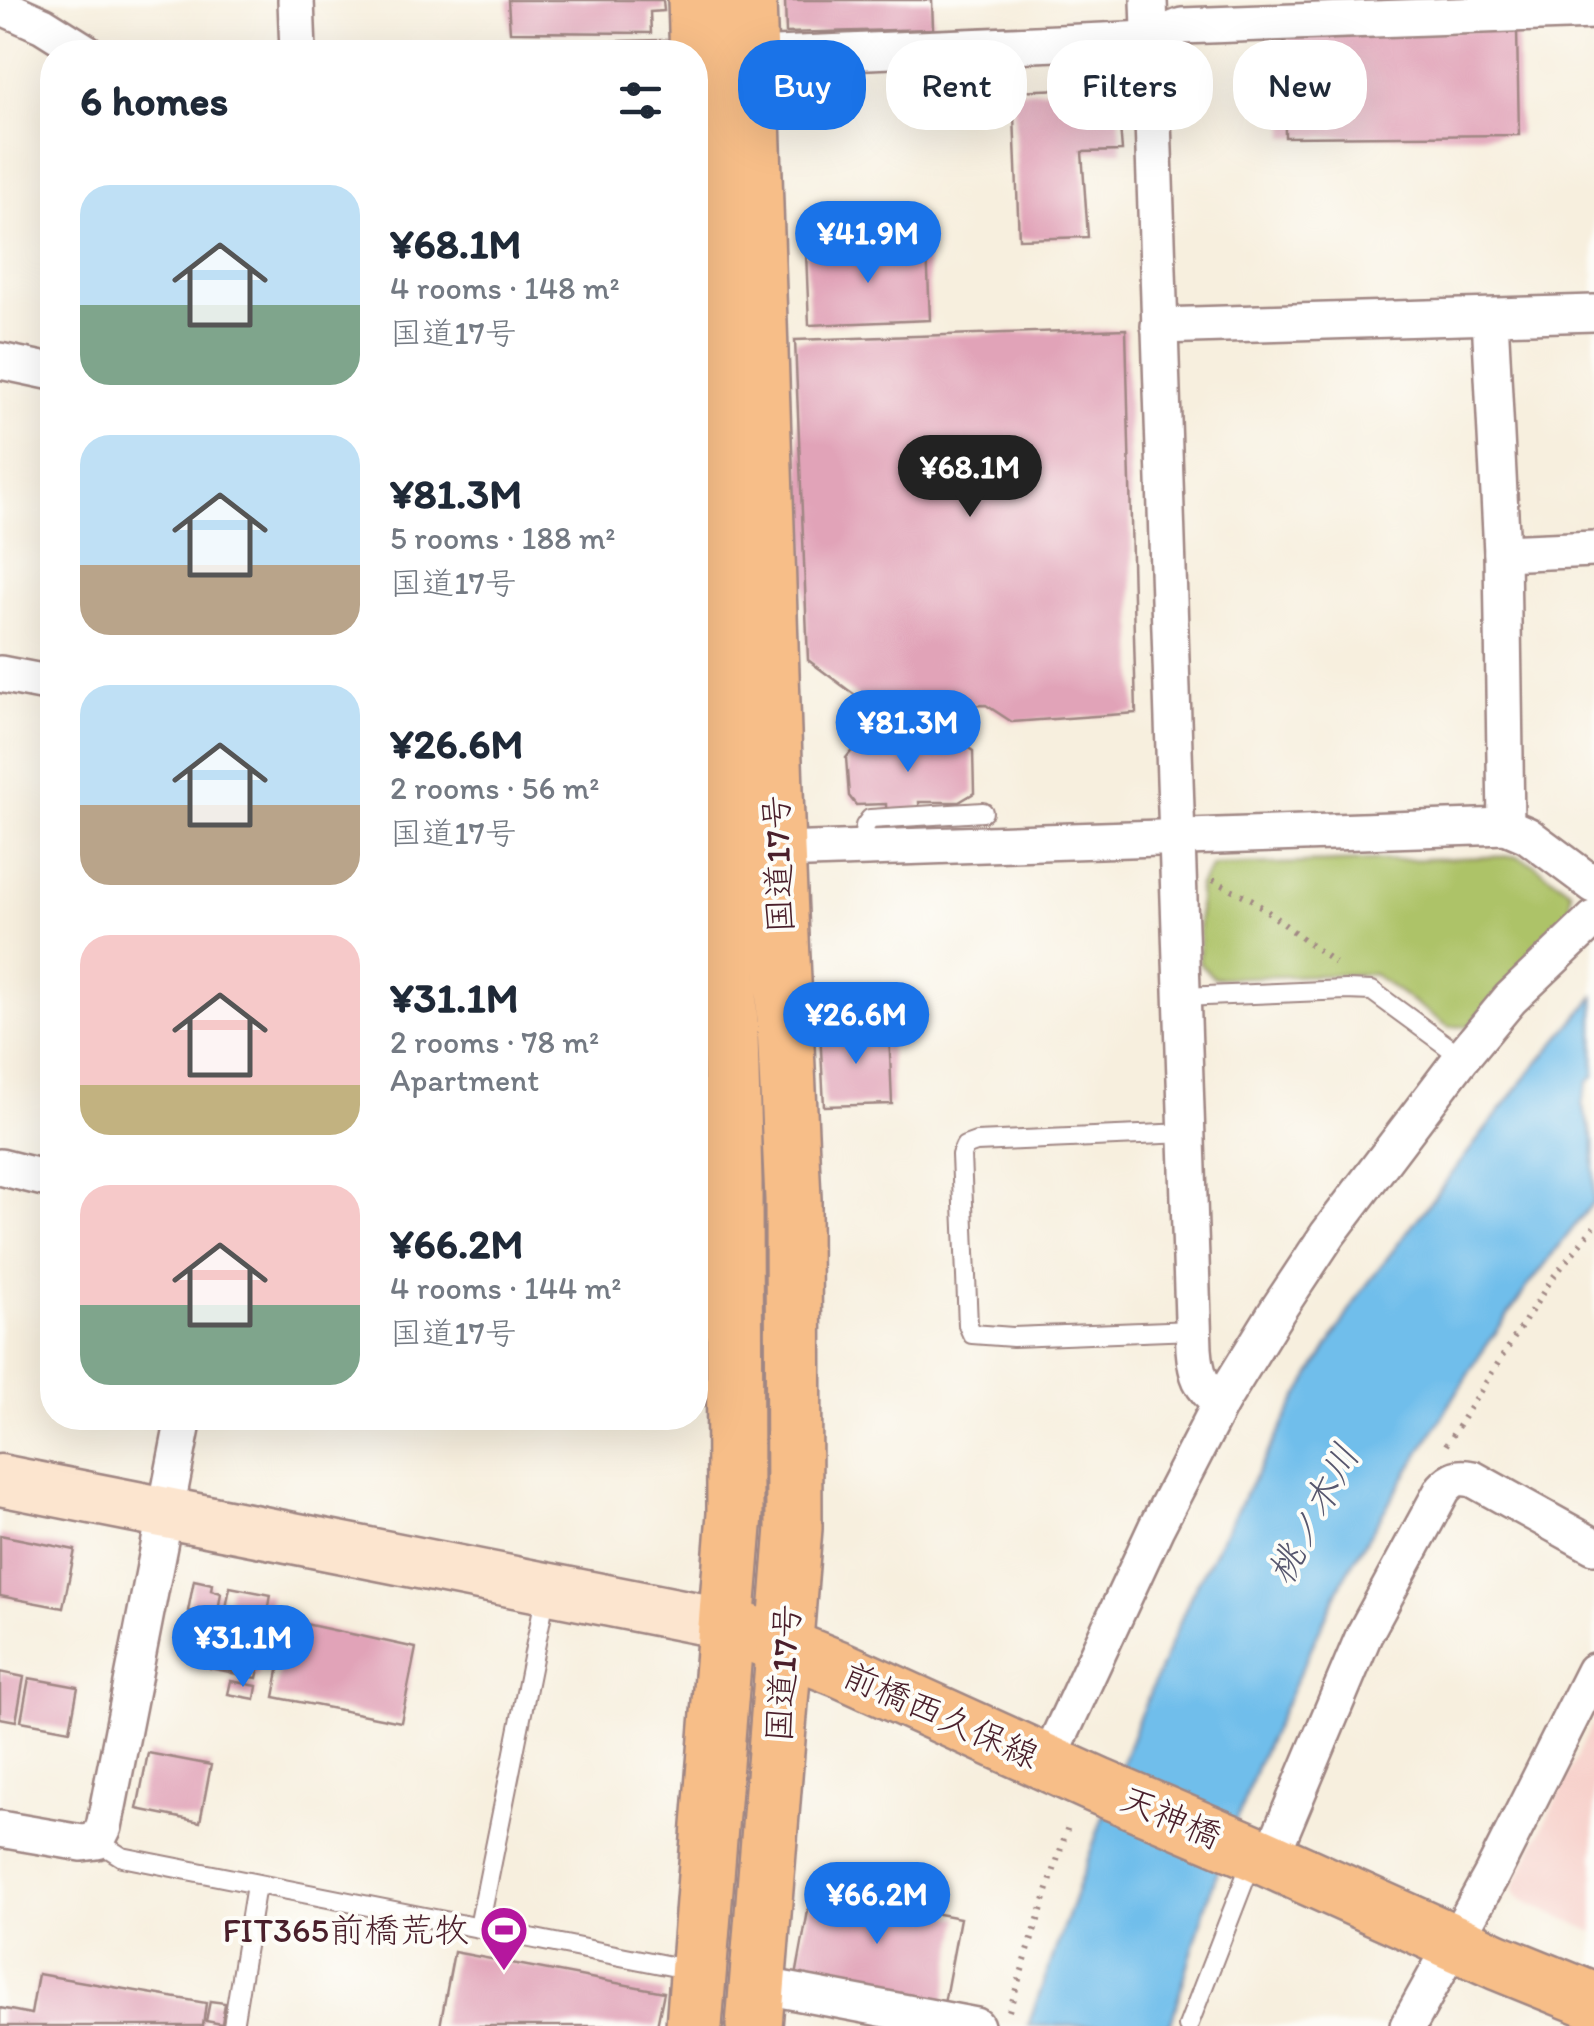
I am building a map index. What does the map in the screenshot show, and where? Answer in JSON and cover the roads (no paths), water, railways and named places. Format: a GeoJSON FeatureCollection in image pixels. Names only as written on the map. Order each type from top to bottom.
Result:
{"type":"FeatureCollection","features":[{"type":"Feature","properties":{"kind":"main road","name":"国道17号"},"geometry":{"type":"LineString","coordinates":[[694,2026],[735,1514],[732,852],[714,35],[748,0]]}},
{"type":"Feature","properties":{"kind":"main road","name":"国道17号"},"geometry":{"type":"LineString","coordinates":[[732,852],[793,1218],[794,1528],[757,2005]]}},
{"type":"Feature","properties":{"kind":"main road","name":"前橋西久保線"},"geometry":{"type":"LineString","coordinates":[[727,1624],[1047,1763],[1086,1797]]}},
{"type":"Feature","properties":{"kind":"main road","name":"天神橋"},"geometry":{"type":"LineString","coordinates":[[1086,1797],[1256,1853]]}},
{"type":"Feature","properties":{"kind":"main road"},"geometry":{"type":"LineString","coordinates":[[1256,1853],[1594,2000]]}},
{"type":"Feature","properties":{"kind":"street"},"geometry":{"type":"LineString","coordinates":[[296,0],[298,40]]}},
{"type":"Feature","properties":{"kind":"street"},"geometry":{"type":"LineString","coordinates":[[1148,0],[1193,1330],[1196,1370],[1207,1392],[1221,1402]]}},
{"type":"Feature","properties":{"kind":"street"},"geometry":{"type":"LineString","coordinates":[[0,6],[67,40]]}},
{"type":"Feature","properties":{"kind":"street"},"geometry":{"type":"LineString","coordinates":[[714,35],[1150,39],[1182,26],[1594,10]]}},
{"type":"Feature","properties":{"kind":"street"},"geometry":{"type":"LineString","coordinates":[[1159,326],[1594,313]]}},
{"type":"Feature","properties":{"kind":"street"},"geometry":{"type":"LineString","coordinates":[[1490,317],[1502,553],[1506,826]]}},
{"type":"Feature","properties":{"kind":"street"},"geometry":{"type":"LineString","coordinates":[[0,362],[40,370]]}},
{"type":"Feature","properties":{"kind":"street"},"geometry":{"type":"LineString","coordinates":[[1502,553],[1594,549]]}},
{"type":"Feature","properties":{"kind":"street"},"geometry":{"type":"LineString","coordinates":[[0,674],[40,682]]}},
{"type":"Feature","properties":{"kind":"street"},"geometry":{"type":"LineString","coordinates":[[732,852],[1506,826],[1527,835],[1594,885]]}},
{"type":"Feature","properties":{"kind":"street"},"geometry":{"type":"LineString","coordinates":[[1047,1763],[1156,1528],[1221,1402],[1328,1234],[1510,999],[1594,919]]}},
{"type":"Feature","properties":{"kind":"street"},"geometry":{"type":"LineString","coordinates":[[0,1167],[40,1177]]}},
{"type":"Feature","properties":{"kind":"street"},"geometry":{"type":"LineString","coordinates":[[0,1829],[97,1842],[104,1826],[182,1430]]}},
{"type":"Feature","properties":{"kind":"street"},"geometry":{"type":"LineString","coordinates":[[1256,1853],[1364,1635],[1452,1479],[1461,1476],[1473,1480],[1594,1546]]}},
{"type":"Feature","properties":{"kind":"street"},"geometry":{"type":"LineString","coordinates":[[0,1480],[727,1624]]}},
{"type":"Feature","properties":{"kind":"street"},"geometry":{"type":"LineString","coordinates":[[1408,2026],[1594,1671]]}},
{"type":"Feature","properties":{"kind":"street"},"geometry":{"type":"LineString","coordinates":[[757,2005],[991,2021]]}},
{"type":"Feature","properties":{"kind":"lane"},"geometry":{"type":"LineString","coordinates":[[672,40],[714,35]]}},
{"type":"Feature","properties":{"kind":"lane"},"geometry":{"type":"LineString","coordinates":[[862,846],[870,819],[983,812]]}},
{"type":"Feature","properties":{"kind":"lane"},"geometry":{"type":"LineString","coordinates":[[1183,997],[1372,991],[1462,1058]]}},
{"type":"Feature","properties":{"kind":"lane"},"geometry":{"type":"LineString","coordinates":[[1187,1133],[976,1142],[965,1146],[961,1154],[968,1324],[972,1334],[1013,1338],[1193,1330]]}},
{"type":"Feature","properties":{"kind":"lane"},"geometry":{"type":"LineString","coordinates":[[479,1927],[547,1588]]}},
{"type":"Feature","properties":{"kind":"lane"},"geometry":{"type":"LineString","coordinates":[[97,1842],[122,1857],[699,1972]]}},
{"type":"Feature","properties":{"kind":"lane"},"geometry":{"type":"LineString","coordinates":[[1188,2026],[1256,1853]]}},
{"type":"Feature","properties":{"kind":"lane"},"geometry":{"type":"LineString","coordinates":[[232,2026],[256,1885]]}},
{"type":"Feature","properties":{"kind":"water","name":"桃ノ木川"},"geometry":{"type":"Polygon","coordinates":[[[1594,997],[1594,1076],[1588,1082],[1582,1104],[1594,1142],[1594,1201],[1478,1358],[1345,1575],[1257,1765],[1209,1895],[1170,2026],[1028,2026],[1136,1725],[1192,1593],[1299,1395],[1359,1295],[1522,1082],[1594,997]]]}},
{"type":"Feature","properties":{"kind":"place","name":"FIT365前橋荒牧"},"geometry":{"type":"Point","coordinates":[504,1972]}}]}
